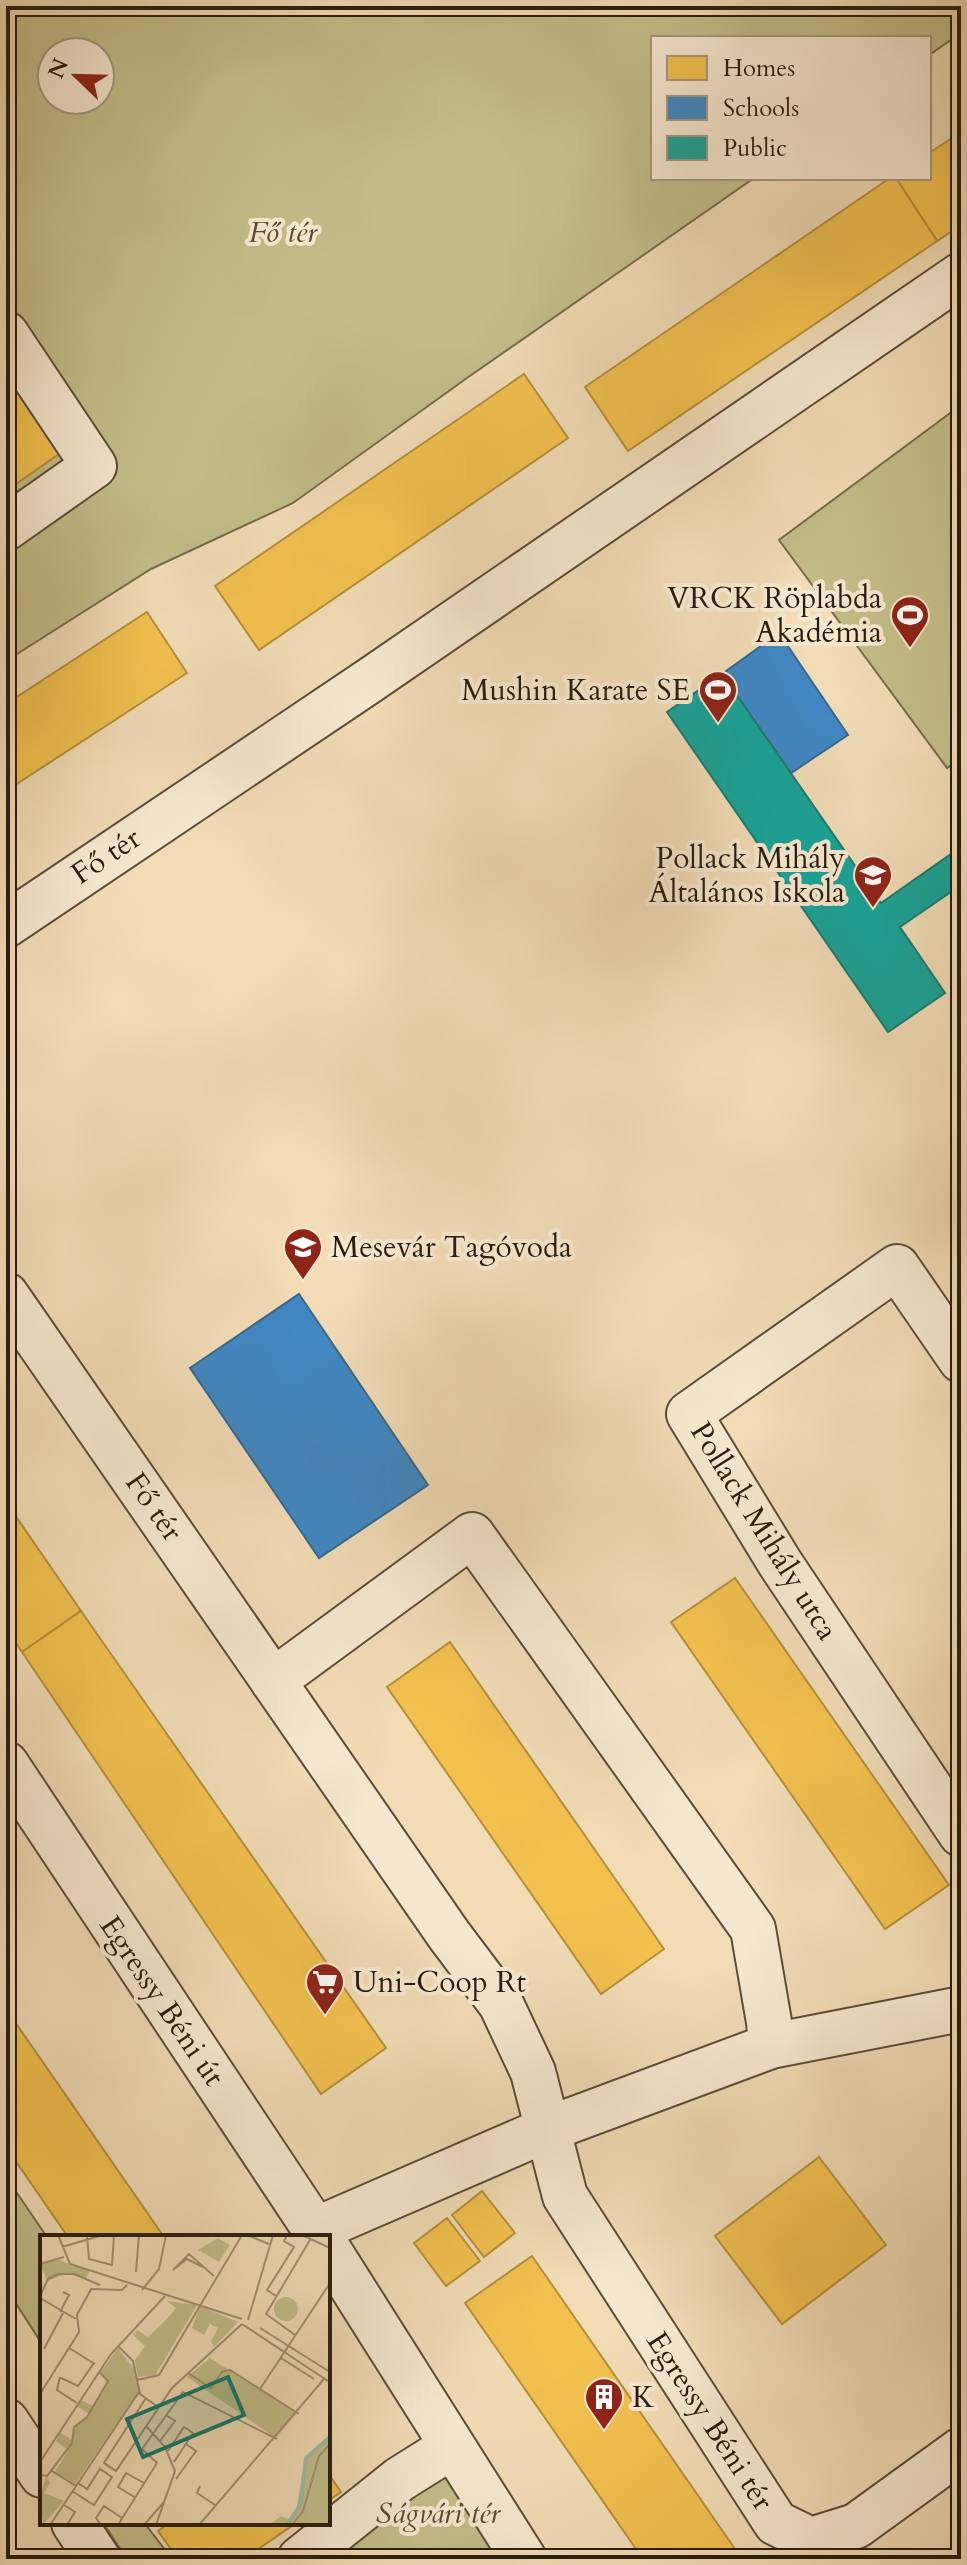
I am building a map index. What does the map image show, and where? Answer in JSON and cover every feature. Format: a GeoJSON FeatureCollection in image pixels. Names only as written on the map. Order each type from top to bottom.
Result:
{"type":"FeatureCollection","features":[{"type":"Feature","properties":{"kind":"street","name":"Fő tér"},"geometry":{"type":"LineString","coordinates":[[6,925],[369,681],[961,275]]}},
{"type":"Feature","properties":{"kind":"street"},"geometry":{"type":"LineString","coordinates":[[6,334],[94,466],[6,528]]}},
{"type":"Feature","properties":{"kind":"street","name":"Pollack Mihály utca"},"geometry":{"type":"LineString","coordinates":[[961,1360],[897,1267],[689,1414],[780,1563],[961,1834]]}},
{"type":"Feature","properties":{"kind":"street","name":"Fő tér"},"geometry":{"type":"LineString","coordinates":[[6,1295],[273,1681]]}},
{"type":"Feature","properties":{"kind":"street"},"geometry":{"type":"LineString","coordinates":[[548,2129],[533,2072],[501,2004],[449,1935],[273,1681],[472,1535],[753,1929],[771,2046]]}},
{"type":"Feature","properties":{"kind":"street","name":"Egressy Béni út"},"geometry":{"type":"LineString","coordinates":[[9,1775],[318,2235]]}},
{"type":"Feature","properties":{"kind":"street"},"geometry":{"type":"LineString","coordinates":[[329,2235],[548,2129],[771,2046],[961,2009]]}},
{"type":"Feature","properties":{"kind":"street","name":"Egressy Béni tér"},"geometry":{"type":"LineString","coordinates":[[548,2129],[565,2196],[776,2523],[811,2540],[856,2526],[961,2450]]}},
{"type":"Feature","properties":{"kind":"street","name":"Egressy Béni út"},"geometry":{"type":"LineString","coordinates":[[330,2253],[524,2559]]}},
{"type":"Feature","properties":{"kind":"street"},"geometry":{"type":"LineString","coordinates":[[6,2421],[40,2472]]}},
{"type":"Feature","properties":{"kind":"street"},"geometry":{"type":"LineString","coordinates":[[300,2559],[400,2479],[451,2447]]}},
{"type":"Feature","properties":{"kind":"green space","name":"Fő tér"},"geometry":{"type":"Polygon","coordinates":[[[6,6],[961,6],[961,33],[931,54],[931,36],[651,36],[651,180],[751,180],[293,503],[151,569],[6,661],[6,6]]]}},
{"type":"Feature","properties":{"kind":"green space","name":"VRCK Röplabda Akadémia"},"geometry":{"type":"Polygon","coordinates":[[[961,405],[961,758],[947,768],[779,540],[961,405]]]}},
{"type":"Feature","properties":{"kind":"green space"},"geometry":{"type":"Polygon","coordinates":[[[6,2177],[46,2235],[40,2235],[40,2341],[6,2288],[6,2177]]]}},
{"type":"Feature","properties":{"kind":"green space","name":"Ságvári tér"},"geometry":{"type":"Polygon","coordinates":[[[451,2447],[524,2559],[304,2559],[451,2447]]]}},
{"type":"Feature","properties":{"kind":"green space"},"geometry":{"type":"Polygon","coordinates":[[[104,2525],[146,2525],[172,2559],[127,2559],[104,2525]]]}},
{"type":"Feature","properties":{"kind":"building: Homes"},"geometry":{"type":"Polygon","coordinates":[[[961,132],[961,225],[937,241],[897,180],[931,180],[931,152],[961,132]]]}},
{"type":"Feature","properties":{"kind":"building: Homes"},"geometry":{"type":"Polygon","coordinates":[[[887,180],[897,180],[937,241],[628,451],[585,387],[887,180]]]}},
{"type":"Feature","properties":{"kind":"building: Homes"},"geometry":{"type":"Polygon","coordinates":[[[524,374],[568,438],[259,650],[215,586],[524,374]]]}},
{"type":"Feature","properties":{"kind":"building: Homes"},"geometry":{"type":"Polygon","coordinates":[[[6,376],[59,454],[6,491],[6,376]]]}},
{"type":"Feature","properties":{"kind":"building: Homes"},"geometry":{"type":"Polygon","coordinates":[[[147,612],[187,673],[6,791],[6,704],[147,612]]]}},
{"type":"Feature","properties":{"kind":"building: Homes"},"geometry":{"type":"Polygon","coordinates":[[[6,1502],[81,1611],[22,1652],[6,1628],[6,1502]]]}},
{"type":"Feature","properties":{"kind":"building: Homes"},"geometry":{"type":"Polygon","coordinates":[[[735,1578],[949,1885],[885,1929],[671,1622],[735,1578]]]}},
{"type":"Feature","properties":{"kind":"building: Homes"},"geometry":{"type":"Polygon","coordinates":[[[81,1611],[386,2048],[321,2094],[22,1652],[81,1611]]]}},
{"type":"Feature","properties":{"kind":"building: Homes"},"geometry":{"type":"Polygon","coordinates":[[[450,1642],[664,1949],[601,1994],[387,1687],[450,1642]]]}},
{"type":"Feature","properties":{"kind":"building: Homes"},"geometry":{"type":"Polygon","coordinates":[[[6,2009],[163,2235],[67,2235],[6,2147],[6,2009]]]}},
{"type":"Feature","properties":{"kind":"building: Homes"},"geometry":{"type":"Polygon","coordinates":[[[819,2157],[886,2245],[782,2324],[715,2236],[819,2157]]]}},
{"type":"Feature","properties":{"kind":"building: Homes"},"geometry":{"type":"Polygon","coordinates":[[[482,2191],[515,2233],[484,2257],[452,2215],[482,2191]]]}},
{"type":"Feature","properties":{"kind":"building: Homes"},"geometry":{"type":"Polygon","coordinates":[[[447,2218],[480,2261],[446,2286],[414,2243],[447,2218]]]}},
{"type":"Feature","properties":{"kind":"building: Homes","name":"K"},"geometry":{"type":"Polygon","coordinates":[[[532,2256],[742,2559],[643,2559],[465,2303],[532,2256]]]}},
{"type":"Feature","properties":{"kind":"building: Homes"},"geometry":{"type":"Polygon","coordinates":[[[330,2476],[341,2492],[330,2500],[330,2476]]]}},
{"type":"Feature","properties":{"kind":"building: Homes"},"geometry":{"type":"Polygon","coordinates":[[[166,2525],[293,2525],[244,2559],[178,2559],[158,2531],[166,2525]]]}},
{"type":"Feature","properties":{"kind":"building: Schools"},"geometry":{"type":"Polygon","coordinates":[[[779,633],[848,735],[791,773],[722,674],[779,633]]]}},
{"type":"Feature","properties":{"kind":"building: Schools"},"geometry":{"type":"Polygon","coordinates":[[[299,1294],[428,1485],[319,1558],[190,1368],[299,1294]]]}},
{"type":"Feature","properties":{"kind":"building: Public"},"geometry":{"type":"Polygon","coordinates":[[[722,674],[881,903],[961,847],[961,885],[900,927],[945,993],[888,1032],[667,712],[722,674]]]}},
{"type":"Feature","properties":{"kind":"place","name":"VRCK Röplabda Akadémia"},"geometry":{"type":"Point","coordinates":[910,649]}},
{"type":"Feature","properties":{"kind":"place","name":"Mushin Karate SE"},"geometry":{"type":"Point","coordinates":[718,724]}},
{"type":"Feature","properties":{"kind":"place","name":"Pollack Mihály Általános Iskola"},"geometry":{"type":"Point","coordinates":[873,909]}},
{"type":"Feature","properties":{"kind":"place","name":"Mesevár Tagóvoda"},"geometry":{"type":"Point","coordinates":[303,1281]}},
{"type":"Feature","properties":{"kind":"place","name":"Uni-Coop Rt"},"geometry":{"type":"Point","coordinates":[325,2016]}},
{"type":"Feature","properties":{"kind":"place","name":"K"},"geometry":{"type":"Point","coordinates":[604,2431]}}]}
